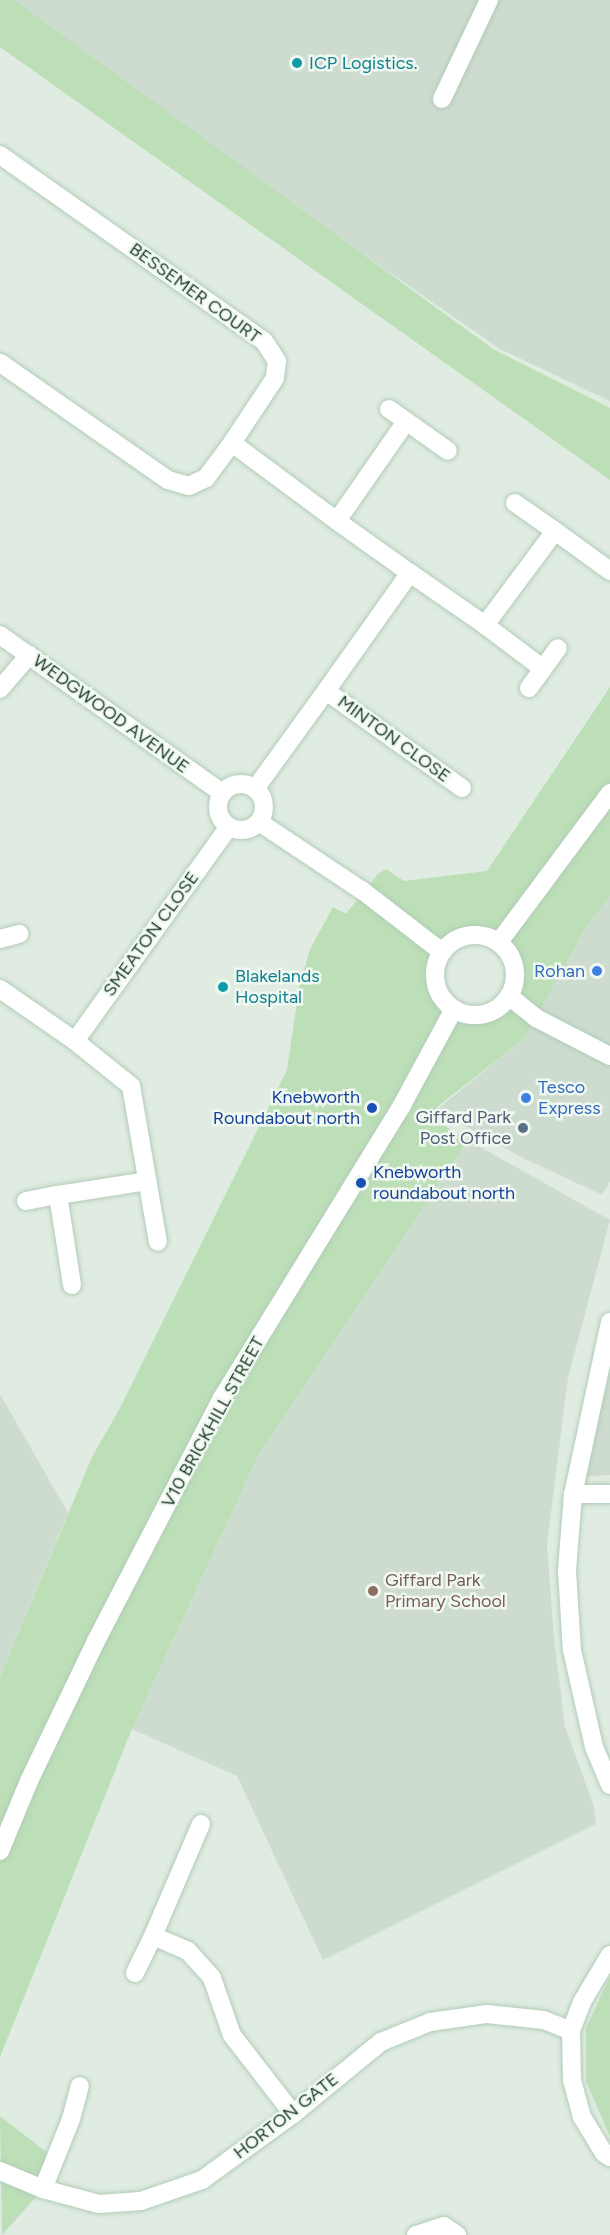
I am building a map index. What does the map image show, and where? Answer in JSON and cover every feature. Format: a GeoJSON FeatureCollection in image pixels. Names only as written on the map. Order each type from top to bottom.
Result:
{"type":"FeatureCollection","features":[{"type":"Feature","properties":{"kind":"street"},"geometry":{"type":"LineString","coordinates":[[442,99],[489,0]]}},
{"type":"Feature","properties":{"kind":"street","name":"BESSEMER COURT"},"geometry":{"type":"LineString","coordinates":[[0,155],[264,340],[277,361],[275,378],[232,443],[206,478],[189,486],[168,480],[0,363]]}},
{"type":"Feature","properties":{"kind":"street"},"geometry":{"type":"LineString","coordinates":[[389,409],[447,452]]}},
{"type":"Feature","properties":{"kind":"street"},"geometry":{"type":"LineString","coordinates":[[337,520],[405,423]]}},
{"type":"Feature","properties":{"kind":"street"},"geometry":{"type":"LineString","coordinates":[[232,443],[542,668]]}},
{"type":"Feature","properties":{"kind":"street"},"geometry":{"type":"LineString","coordinates":[[515,503],[610,571]]}},
{"type":"Feature","properties":{"kind":"street"},"geometry":{"type":"LineString","coordinates":[[485,625],[555,531]]}},
{"type":"Feature","properties":{"kind":"street","name":"MINTON CLOSE"},"geometry":{"type":"LineString","coordinates":[[255,789],[410,573]]}},
{"type":"Feature","properties":{"kind":"street","name":"WEDGWOOD AVENUE"},"geometry":{"type":"LineString","coordinates":[[0,634],[222,793]]}},
{"type":"Feature","properties":{"kind":"street"},"geometry":{"type":"LineString","coordinates":[[530,688],[558,648]]}},
{"type":"Feature","properties":{"kind":"street"},"geometry":{"type":"LineString","coordinates":[[0,689],[29,656]]}},
{"type":"Feature","properties":{"kind":"street","name":"MINTON CLOSE"},"geometry":{"type":"LineString","coordinates":[[326,691],[462,788]]}},
{"type":"Feature","properties":{"kind":"street"},"geometry":{"type":"LineString","coordinates":[[234,785],[248,785],[255,789],[264,805],[259,822],[241,831],[228,828],[217,808],[222,793],[234,785]]}},
{"type":"Feature","properties":{"kind":"street"},"geometry":{"type":"LineString","coordinates":[[499,942],[610,793]]}},
{"type":"Feature","properties":{"kind":"street"},"geometry":{"type":"LineString","coordinates":[[259,822],[363,891],[442,952]]}},
{"type":"Feature","properties":{"kind":"street","name":"SMEATON CLOSE"},"geometry":{"type":"LineString","coordinates":[[75,1041],[228,828]]}},
{"type":"Feature","properties":{"kind":"street"},"geometry":{"type":"LineString","coordinates":[[0,939],[19,934]]}},
{"type":"Feature","properties":{"kind":"street"},"geometry":{"type":"LineString","coordinates":[[477,934],[499,942],[508,952],[515,969],[515,983],[509,996],[501,1006],[483,1014],[464,1013],[454,1008],[445,1002],[436,982],[435,972],[442,952],[450,943],[464,936],[477,934]]}},
{"type":"Feature","properties":{"kind":"street"},"geometry":{"type":"LineString","coordinates":[[0,989],[75,1041],[131,1086],[158,1242]]}},
{"type":"Feature","properties":{"kind":"street"},"geometry":{"type":"LineString","coordinates":[[509,996],[536,1018],[610,1056]]}},
{"type":"Feature","properties":{"kind":"street","name":"V10 BRICKHILL STREET"},"geometry":{"type":"LineString","coordinates":[[0,1851],[29,1781],[91,1652],[222,1398],[402,1105],[454,1008]]}},
{"type":"Feature","properties":{"kind":"street"},"geometry":{"type":"LineString","coordinates":[[26,1201],[147,1181]]}},
{"type":"Feature","properties":{"kind":"street"},"geometry":{"type":"LineString","coordinates":[[58,1195],[72,1285]]}},
{"type":"Feature","properties":{"kind":"street"},"geometry":{"type":"LineString","coordinates":[[610,1322],[573,1494],[567,1571],[572,1650],[594,1747],[610,1785]]}},
{"type":"Feature","properties":{"kind":"street"},"geometry":{"type":"LineString","coordinates":[[573,1494],[610,1494]]}},
{"type":"Feature","properties":{"kind":"street"},"geometry":{"type":"LineString","coordinates":[[135,1973],[201,1824]]}},
{"type":"Feature","properties":{"kind":"street"},"geometry":{"type":"LineString","coordinates":[[153,1936],[188,1951],[212,1978],[232,2035],[293,2114]]}},
{"type":"Feature","properties":{"kind":"street"},"geometry":{"type":"LineString","coordinates":[[610,1955],[582,2002],[571,2031],[572,2080],[582,2117],[604,2152],[610,2157]]}},
{"type":"Feature","properties":{"kind":"street","name":"HORTON GATE"},"geometry":{"type":"LineString","coordinates":[[0,2171],[43,2189],[99,2204],[141,2201],[202,2180],[293,2114],[381,2043],[430,2022],[487,2014],[544,2020],[571,2031]]}},
{"type":"Feature","properties":{"kind":"street"},"geometry":{"type":"LineString","coordinates":[[43,2189],[71,2119],[80,2086]]}},
{"type":"Feature","properties":{"kind":"street"},"geometry":{"type":"LineString","coordinates":[[416,2235],[444,2226],[457,2235]]}},
{"type":"Feature","properties":{"kind":"shaded area"},"geometry":{"type":"Polygon","coordinates":[[[5,0],[610,0],[610,401],[500,349],[51,38],[5,0]]]}},
{"type":"Feature","properties":{"kind":"shaded area"},"geometry":{"type":"Polygon","coordinates":[[[610,896],[610,1181],[602,1195],[523,1158],[436,1110],[524,1039],[586,927],[610,896]]]}},
{"type":"Feature","properties":{"kind":"shaded area","name":"Giffard Park Primary School"},"geometry":{"type":"Polygon","coordinates":[[[468,1140],[610,1220],[568,1378],[547,1545],[554,1638],[565,1726],[594,1807],[596,1824],[323,1960],[237,1776],[132,1729],[259,1454],[468,1140]]]}},
{"type":"Feature","properties":{"kind":"shaded area"},"geometry":{"type":"Polygon","coordinates":[[[610,1373],[610,1475],[582,1477],[610,1373]]]}},
{"type":"Feature","properties":{"kind":"shaded area"},"geometry":{"type":"Polygon","coordinates":[[[0,1394],[68,1513],[0,1677],[0,1394]]]}},
{"type":"Feature","properties":{"kind":"green space"},"geometry":{"type":"Polygon","coordinates":[[[0,0],[14,0],[493,349],[610,408],[610,480],[0,47],[0,0]]]}},
{"type":"Feature","properties":{"kind":"green space"},"geometry":{"type":"Polygon","coordinates":[[[610,687],[610,896],[586,927],[524,1039],[437,1107],[443,1111],[438,1122],[468,1140],[259,1454],[132,1729],[0,2057],[0,1677],[92,1457],[120,1408],[287,1070],[299,988],[310,949],[333,907],[346,914],[378,874],[386,869],[404,881],[487,871],[610,687]],[[478,934],[464,936],[450,943],[442,952],[435,972],[439,992],[445,1002],[464,1013],[476,1015],[490,1012],[501,1006],[515,983],[515,969],[508,952],[499,942],[478,934]]]}},
{"type":"Feature","properties":{"kind":"green space"},"geometry":{"type":"Polygon","coordinates":[[[610,1977],[610,2137],[586,2081],[586,2028],[610,1977]]]}},
{"type":"Feature","properties":{"kind":"green space"},"geometry":{"type":"Polygon","coordinates":[[[0,2116],[54,2158],[43,2189],[2,2235],[0,2116]]]}},
{"type":"Feature","properties":{"kind":"place","name":"ICP Logistics."},"geometry":{"type":"Point","coordinates":[297,63]}},
{"type":"Feature","properties":{"kind":"place","name":"Rohan"},"geometry":{"type":"Point","coordinates":[597,971]}},
{"type":"Feature","properties":{"kind":"place","name":"Blakelands Hospital"},"geometry":{"type":"Point","coordinates":[223,987]}},
{"type":"Feature","properties":{"kind":"place","name":"Tesco Express"},"geometry":{"type":"Point","coordinates":[526,1098]}},
{"type":"Feature","properties":{"kind":"place","name":"Knebworth Roundabout north"},"geometry":{"type":"Point","coordinates":[372,1108]}},
{"type":"Feature","properties":{"kind":"place","name":"Giffard Park Post Office"},"geometry":{"type":"Point","coordinates":[523,1128]}},
{"type":"Feature","properties":{"kind":"place","name":"Knebworth roundabout north"},"geometry":{"type":"Point","coordinates":[361,1183]}},
{"type":"Feature","properties":{"kind":"place","name":"Giffard Park Primary School"},"geometry":{"type":"Point","coordinates":[373,1591]}}]}
